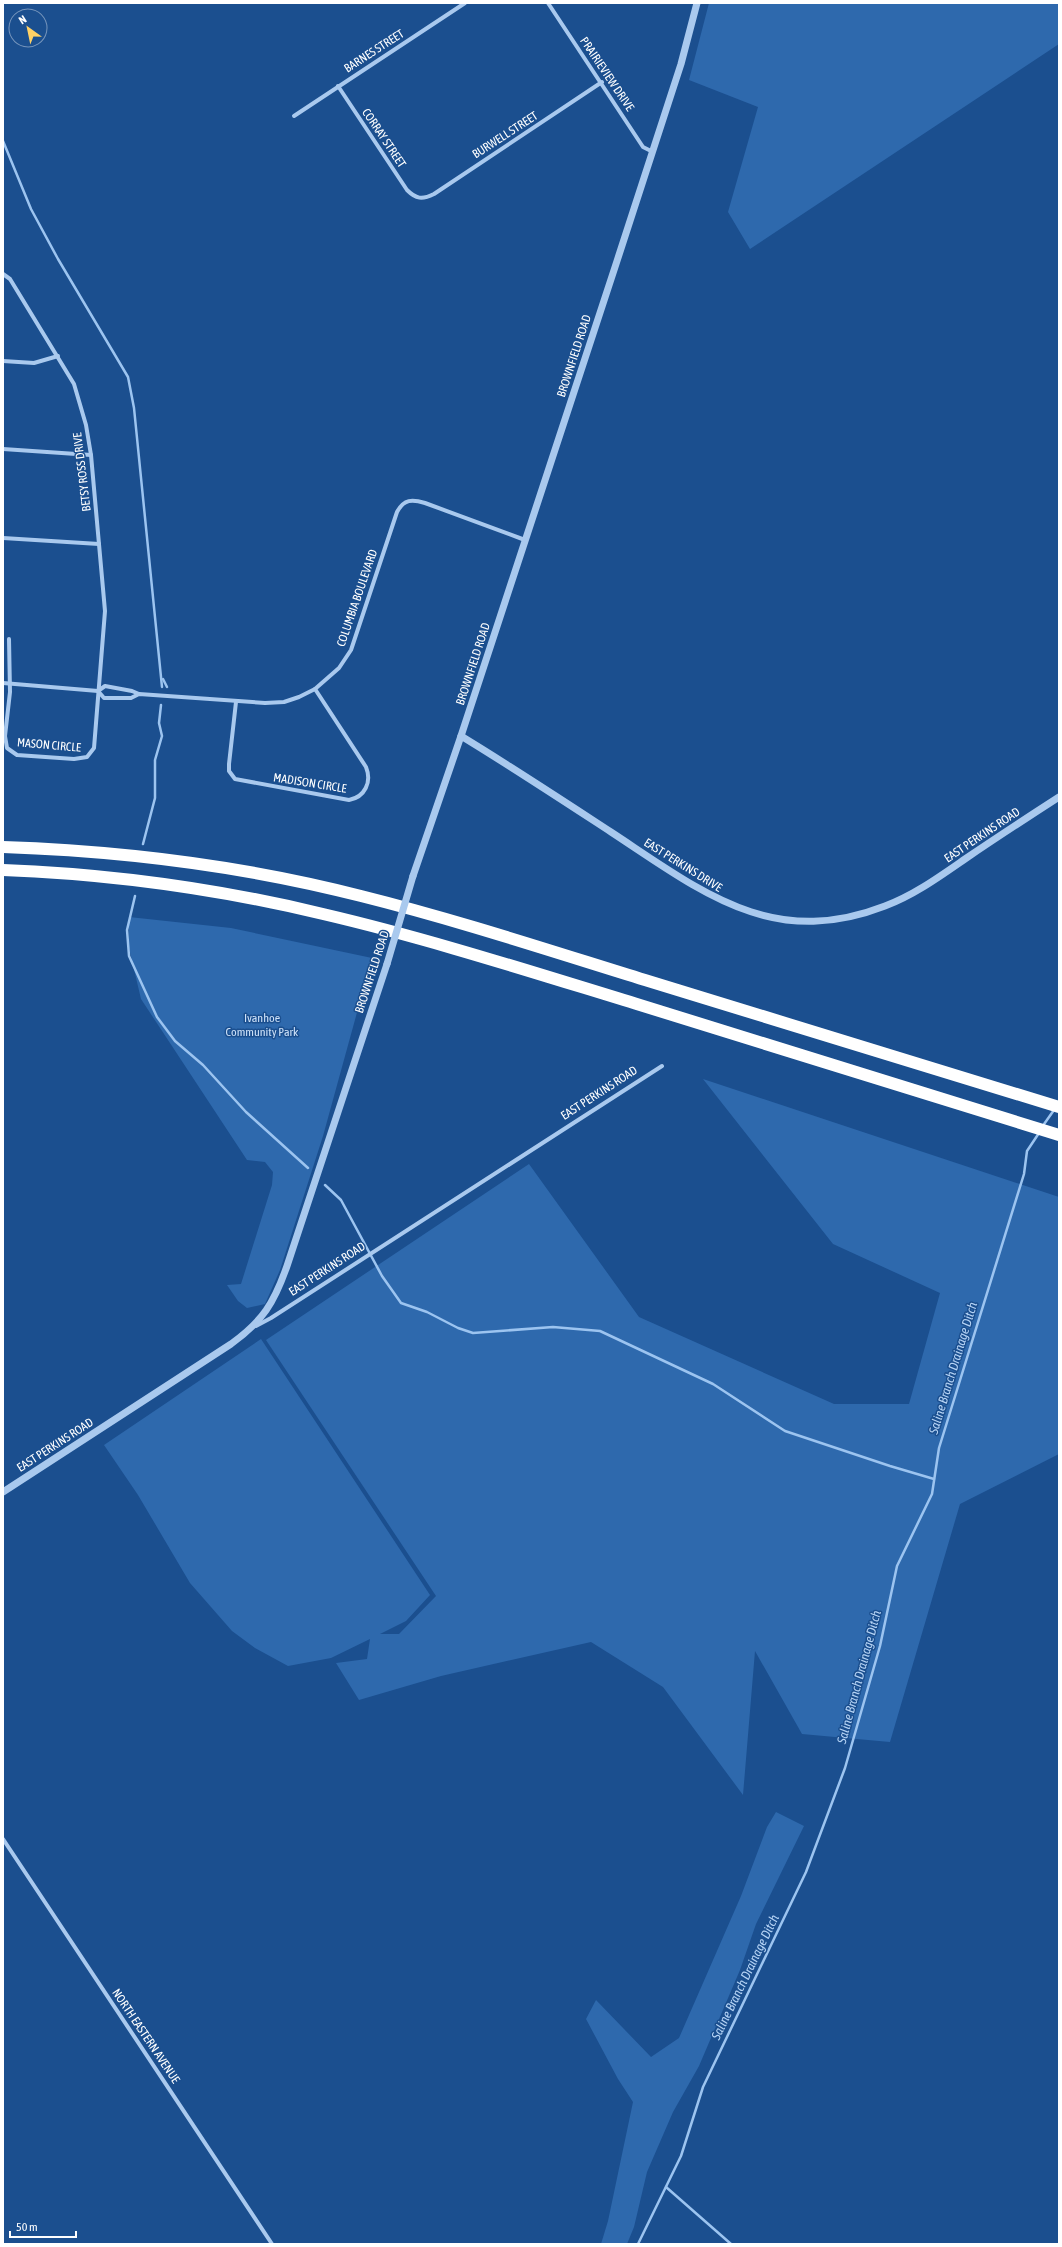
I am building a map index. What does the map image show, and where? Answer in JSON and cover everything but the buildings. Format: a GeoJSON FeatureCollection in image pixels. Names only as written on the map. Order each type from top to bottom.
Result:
{"type":"FeatureCollection","features":[{"type":"Feature","properties":{"kind":"highway"},"geometry":{"type":"LineString","coordinates":[[3,847],[103,853],[212,866],[288,879],[361,896],[481,930],[1059,1107]]}},
{"type":"Feature","properties":{"kind":"highway"},"geometry":{"type":"LineString","coordinates":[[3,870],[98,877],[180,887],[246,898],[324,914],[471,953],[1059,1135]]}},
{"type":"Feature","properties":{"kind":"street","name":"BARNES STREET"},"geometry":{"type":"LineString","coordinates":[[294,116],[465,3]]}},
{"type":"Feature","properties":{"kind":"street","name":"PRAIRIEVIEW DRIVE"},"geometry":{"type":"LineString","coordinates":[[548,3],[602,82],[643,147],[653,152]]}},
{"type":"Feature","properties":{"kind":"street","name":"BROWNFIELD ROAD"},"geometry":{"type":"LineString","coordinates":[[256,1326],[279,1288],[386,964],[413,876],[526,540],[653,152],[681,64],[697,3]]}},
{"type":"Feature","properties":{"kind":"street","name":"BURWELL STREET"},"geometry":{"type":"LineString","coordinates":[[417,198],[424,198],[434,194],[602,82]]}},
{"type":"Feature","properties":{"kind":"street","name":"CORRAY STREET"},"geometry":{"type":"LineString","coordinates":[[338,86],[407,190],[417,198]]}},
{"type":"Feature","properties":{"kind":"street","name":"BETSY ROSS DRIVE"},"geometry":{"type":"LineString","coordinates":[[3,274],[10,279],[58,356],[74,384],[81,402],[91,455],[105,611],[98,691]]}},
{"type":"Feature","properties":{"kind":"street"},"geometry":{"type":"LineString","coordinates":[[3,361],[34,363],[58,356]]}},
{"type":"Feature","properties":{"kind":"street"},"geometry":{"type":"LineString","coordinates":[[3,449],[91,455]]}},
{"type":"Feature","properties":{"kind":"street","name":"COLUMBIA BOULEVARD"},"geometry":{"type":"LineString","coordinates":[[3,683],[98,691],[105,686],[132,690],[139,694],[236,702],[284,702],[315,689],[339,668],[351,650],[397,512],[405,502],[410,500],[425,503],[526,540]]}},
{"type":"Feature","properties":{"kind":"street"},"geometry":{"type":"LineString","coordinates":[[3,538],[100,544]]}},
{"type":"Feature","properties":{"kind":"street"},"geometry":{"type":"LineString","coordinates":[[9,639],[9,684]]}},
{"type":"Feature","properties":{"kind":"street","name":"MASON CIRCLE"},"geometry":{"type":"LineString","coordinates":[[9,684],[5,743],[10,752],[17,755],[74,759],[87,758],[94,748],[98,691]]}},
{"type":"Feature","properties":{"kind":"street","name":"MADISON CIRCLE"},"geometry":{"type":"LineString","coordinates":[[236,702],[229,764],[229,771],[235,779],[349,800],[356,798],[364,791],[368,784],[369,774],[366,767],[315,689]]}},
{"type":"Feature","properties":{"kind":"street","name":"COLUMBIA BOULEVARD"},"geometry":{"type":"LineString","coordinates":[[98,691],[104,698],[130,698],[139,694]]}},
{"type":"Feature","properties":{"kind":"street","name":"EAST PERKINS DRIVE"},"geometry":{"type":"LineString","coordinates":[[461,736],[691,884],[736,908],[774,918],[824,921],[862,914],[885,906],[917,890]]}},
{"type":"Feature","properties":{"kind":"street","name":"EAST PERKINS ROAD"},"geometry":{"type":"LineString","coordinates":[[917,890],[1059,796]]}},
{"type":"Feature","properties":{"kind":"street","name":"EAST PERKINS ROAD"},"geometry":{"type":"LineString","coordinates":[[3,1492],[231,1344],[256,1326],[361,1261],[662,1066]]}},
{"type":"Feature","properties":{"kind":"street","name":"NORTH EASTERN AVENUE"},"geometry":{"type":"LineString","coordinates":[[3,1839],[272,2244]]}},
{"type":"Feature","properties":{"kind":"green space"},"geometry":{"type":"Polygon","coordinates":[[[709,3],[1059,3],[1059,44],[750,249],[728,212],[758,107],[689,80],[709,3]]]}},
{"type":"Feature","properties":{"kind":"green space","name":"Ivanhoe Community Park"},"geometry":{"type":"Polygon","coordinates":[[[129,917],[231,928],[372,958],[323,1136],[280,1270],[265,1304],[247,1308],[238,1301],[227,1285],[241,1284],[272,1185],[273,1172],[265,1162],[247,1160],[141,999],[129,948],[129,917]]]}},
{"type":"Feature","properties":{"kind":"green space"},"geometry":{"type":"Polygon","coordinates":[[[703,1079],[1059,1197],[1059,1454],[960,1504],[890,1742],[802,1734],[755,1651],[743,1795],[663,1687],[591,1642],[441,1676],[359,1700],[336,1663],[367,1659],[370,1639],[331,1658],[288,1666],[255,1648],[232,1631],[190,1583],[138,1495],[104,1445],[261,1339],[430,1595],[406,1621],[380,1634],[399,1634],[436,1596],[266,1340],[529,1164],[639,1317],[834,1404],[909,1404],[940,1293],[833,1244],[703,1079]]]}},
{"type":"Feature","properties":{"kind":"green space"},"geometry":{"type":"Polygon","coordinates":[[[776,1812],[804,1826],[756,1924],[740,1970],[699,2066],[673,2112],[647,2172],[634,2227],[627,2244],[601,2244],[608,2221],[633,2102],[618,2079],[586,2019],[596,2000],[651,2057],[679,2038],[741,1896],[767,1827],[776,1812]]]}},
{"type":"Feature","properties":{"kind":"waterway"},"geometry":{"type":"LineString","coordinates":[[3,141],[31,209],[58,259],[128,377],[134,408],[162,687]]}},
{"type":"Feature","properties":{"kind":"waterway"},"geometry":{"type":"LineString","coordinates":[[163,679],[167,687]]}},
{"type":"Feature","properties":{"kind":"waterway"},"geometry":{"type":"LineString","coordinates":[[143,844],[155,798],[155,760],[162,736],[159,723],[161,705]]}},
{"type":"Feature","properties":{"kind":"waterway"},"geometry":{"type":"LineString","coordinates":[[135,896],[127,930],[129,956],[157,1017],[175,1041],[203,1065],[246,1112],[308,1168]]}},
{"type":"Feature","properties":{"kind":"waterway","name":"Saline Branch Drainage Ditch"},"geometry":{"type":"LineString","coordinates":[[1042,1127],[1054,1110]]}},
{"type":"Feature","properties":{"kind":"waterway","name":"Saline Branch Drainage Ditch"},"geometry":{"type":"LineString","coordinates":[[638,2244],[681,2156],[703,2087],[806,1872],[845,1768],[880,1646],[897,1566],[932,1494],[939,1448],[1024,1174],[1027,1151],[1039,1133]]}},
{"type":"Feature","properties":{"kind":"waterway"},"geometry":{"type":"LineString","coordinates":[[325,1185],[341,1200],[382,1276],[401,1303],[427,1312],[458,1328],[473,1333],[553,1327],[600,1331],[713,1384],[785,1431],[934,1479]]}},
{"type":"Feature","properties":{"kind":"waterway"},"geometry":{"type":"LineString","coordinates":[[666,2187],[731,2244]]}}]}
